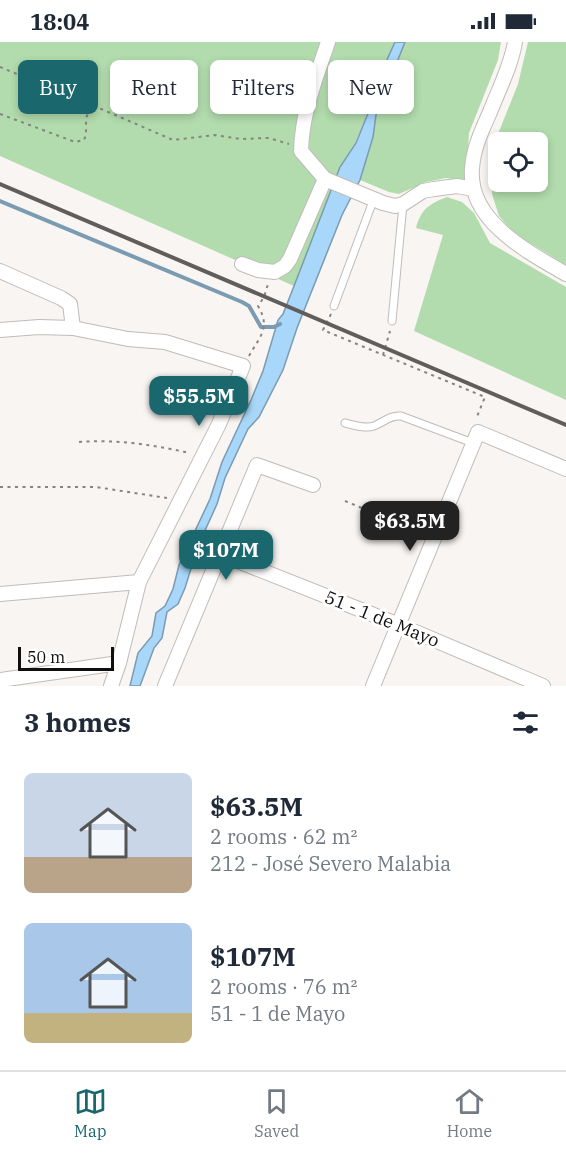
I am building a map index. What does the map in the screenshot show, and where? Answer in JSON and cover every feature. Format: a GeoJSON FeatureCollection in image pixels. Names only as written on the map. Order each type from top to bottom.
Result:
{"type":"FeatureCollection","features":[{"type":"Feature","properties":{"kind":"street"},"geometry":{"type":"LineString","coordinates":[[328,42],[305,111],[301,151],[328,179],[368,198],[395,206],[403,204],[423,191],[457,186],[474,189]]}},
{"type":"Feature","properties":{"kind":"street"},"geometry":{"type":"LineString","coordinates":[[515,42],[507,70],[477,144],[472,171],[474,189],[487,215],[513,242],[566,274]]}},
{"type":"Feature","properties":{"kind":"street"},"geometry":{"type":"LineString","coordinates":[[243,264],[258,270],[275,272],[285,266],[328,179]]}},
{"type":"Feature","properties":{"kind":"street"},"geometry":{"type":"LineString","coordinates":[[0,272],[61,298],[69,304],[73,328]]}},
{"type":"Feature","properties":{"kind":"street"},"geometry":{"type":"LineString","coordinates":[[0,330],[39,327],[73,328],[128,339],[165,342],[243,366],[219,424],[139,582],[111,686]]}},
{"type":"Feature","properties":{"kind":"street"},"geometry":{"type":"LineString","coordinates":[[373,686],[476,437],[566,469]]}},
{"type":"Feature","properties":{"kind":"street"},"geometry":{"type":"LineString","coordinates":[[165,686],[257,465],[313,485]]}},
{"type":"Feature","properties":{"kind":"street","name":"51 - 1 de Mayo"},"geometry":{"type":"LineString","coordinates":[[220,554],[399,625],[543,686]]}},
{"type":"Feature","properties":{"kind":"street"},"geometry":{"type":"LineString","coordinates":[[0,594],[139,582]]}},
{"type":"Feature","properties":{"kind":"street"},"geometry":{"type":"LineString","coordinates":[[0,680],[119,663]]}},
{"type":"Feature","properties":{"kind":"lane"},"geometry":{"type":"LineString","coordinates":[[334,306],[368,198]]}},
{"type":"Feature","properties":{"kind":"lane"},"geometry":{"type":"LineString","coordinates":[[392,321],[403,204]]}},
{"type":"Feature","properties":{"kind":"lane"},"geometry":{"type":"LineString","coordinates":[[345,423],[373,427],[394,416],[401,416],[476,437]]}},
{"type":"Feature","properties":{"kind":"path"},"geometry":{"type":"LineString","coordinates":[[0,67],[18,74]]}},
{"type":"Feature","properties":{"kind":"path"},"geometry":{"type":"LineString","coordinates":[[98,108],[173,140],[215,135],[240,139],[268,138],[285,141],[301,151]]}},
{"type":"Feature","properties":{"kind":"path"},"geometry":{"type":"LineString","coordinates":[[0,114],[75,142],[84,140],[88,114]]}},
{"type":"Feature","properties":{"kind":"path"},"geometry":{"type":"LineString","coordinates":[[243,366],[263,333],[265,317],[258,306],[270,281]]}},
{"type":"Feature","properties":{"kind":"path"},"geometry":{"type":"LineString","coordinates":[[334,306],[323,330],[484,397],[473,426],[476,437]]}},
{"type":"Feature","properties":{"kind":"path"},"geometry":{"type":"LineString","coordinates":[[383,355],[392,321]]}},
{"type":"Feature","properties":{"kind":"path"},"geometry":{"type":"LineString","coordinates":[[79,442],[116,441],[153,445],[202,456]]}},
{"type":"Feature","properties":{"kind":"path"},"geometry":{"type":"LineString","coordinates":[[0,487],[96,487],[180,500]]}},
{"type":"Feature","properties":{"kind":"path"},"geometry":{"type":"LineString","coordinates":[[345,501],[433,538]]}},
{"type":"Feature","properties":{"kind":"green space"},"geometry":{"type":"Polygon","coordinates":[[[0,42],[395,42],[387,60],[328,60],[328,114],[367,114],[355,143],[340,167],[294,286],[0,156],[0,42]]]}},
{"type":"Feature","properties":{"kind":"green space"},"geometry":{"type":"Polygon","coordinates":[[[405,42],[501,42],[498,60],[469,133],[466,181],[446,178],[426,182],[399,194],[360,180],[373,137],[376,114],[414,114],[414,60],[398,60],[405,42]]]}},
{"type":"Feature","properties":{"kind":"green space"},"geometry":{"type":"Polygon","coordinates":[[[528,42],[566,42],[566,265],[515,234],[499,216],[492,194],[492,192],[548,192],[548,132],[499,132],[518,84],[528,42]]]}},
{"type":"Feature","properties":{"kind":"green space"},"geometry":{"type":"Polygon","coordinates":[[[447,197],[462,202],[474,213],[490,243],[566,287],[566,400],[414,331],[443,235],[416,228],[420,216],[427,208],[447,197]]]}},
{"type":"Feature","properties":{"kind":"water"},"geometry":{"type":"Polygon","coordinates":[[[395,42],[405,42],[398,60],[387,60],[395,42]]]}},
{"type":"Feature","properties":{"kind":"water"},"geometry":{"type":"Polygon","coordinates":[[[368,114],[376,114],[373,137],[360,180],[342,215],[297,328],[283,370],[259,417],[248,429],[225,478],[217,504],[198,546],[185,588],[178,604],[167,612],[162,638],[154,648],[140,686],[130,686],[138,653],[152,636],[156,613],[165,606],[173,589],[179,565],[210,499],[222,462],[263,371],[278,320],[283,314],[340,167],[356,143],[368,114]]]}},
{"type":"Feature","properties":{"kind":"waterway"},"geometry":{"type":"LineString","coordinates":[[0,201],[242,302],[249,306],[261,327],[274,327],[280,324]]}},
{"type":"Feature","properties":{"kind":"railway"},"geometry":{"type":"LineString","coordinates":[[0,184],[566,425]]}}]}
